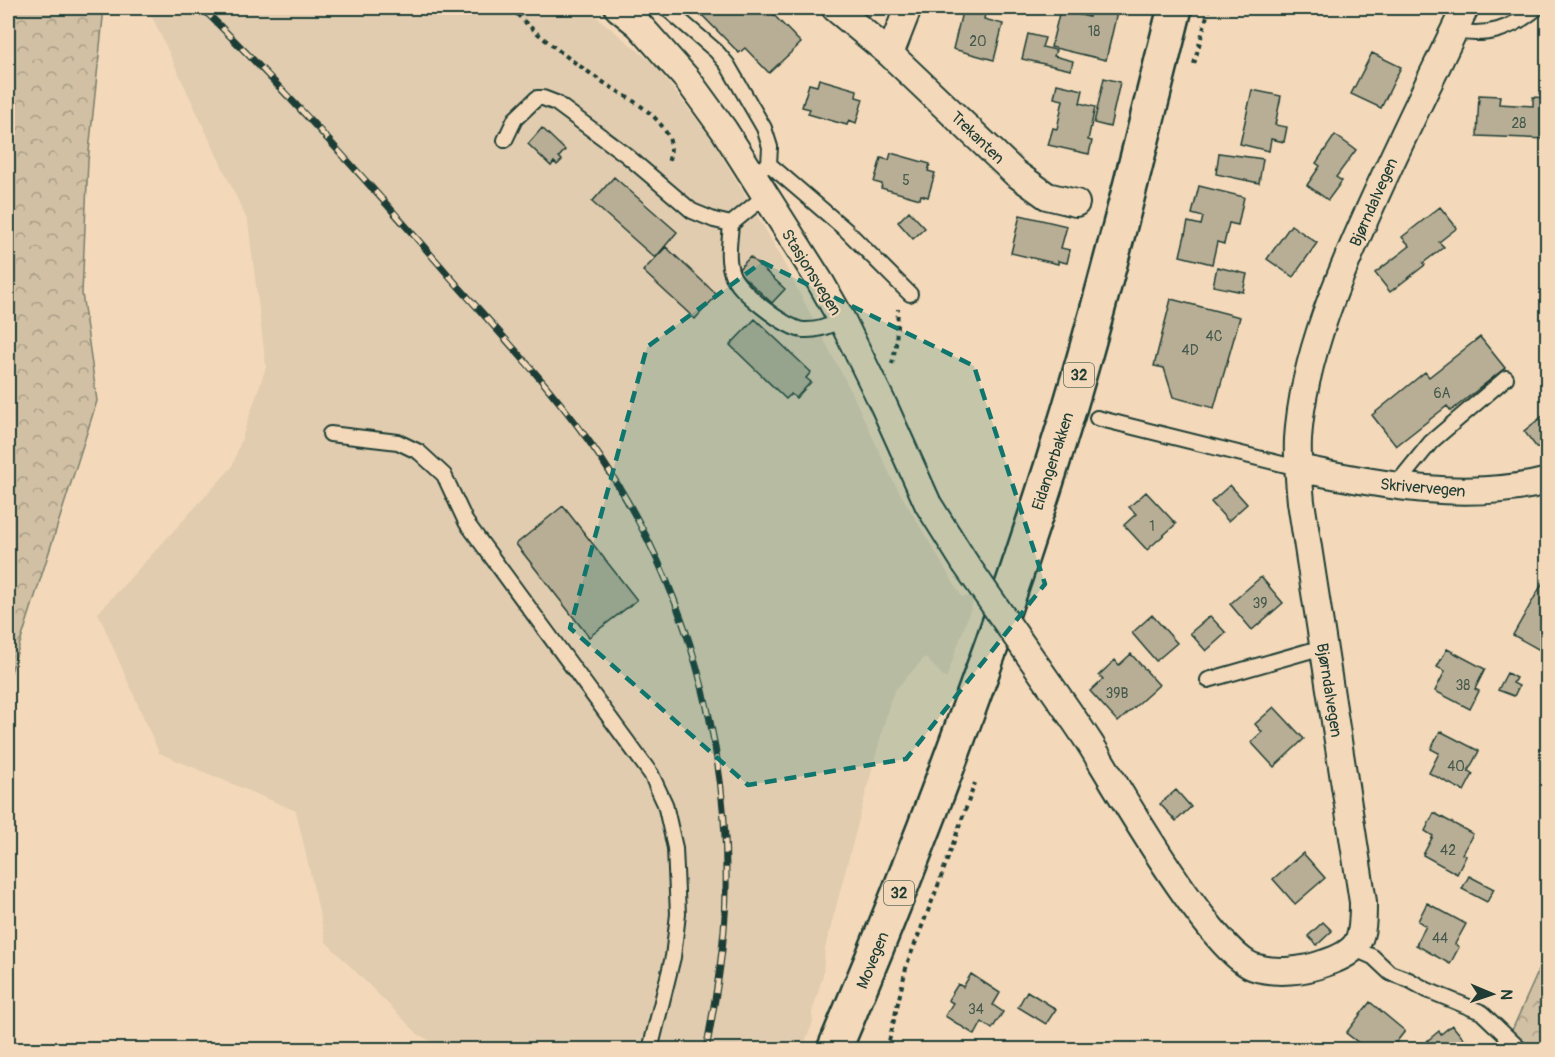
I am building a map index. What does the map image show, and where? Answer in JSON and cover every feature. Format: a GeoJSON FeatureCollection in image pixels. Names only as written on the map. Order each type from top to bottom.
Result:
{"type":"FeatureCollection","features":[{"type":"Feature","properties":{"kind":"main road","name":"Eidangerbakken"},"geometry":{"type":"LineString","coordinates":[[959,736],[1013,584],[1074,392],[1106,280],[1175,8]]}},
{"type":"Feature","properties":{"kind":"main road","name":"Movegen"},"geometry":{"type":"LineString","coordinates":[[834,1050],[903,882],[959,736]]}},
{"type":"Feature","properties":{"kind":"street","name":"Stasjonsvegen"},"geometry":{"type":"LineString","coordinates":[[618,8],[639,26],[687,79],[762,178],[842,320],[928,504],[965,563],[1050,685],[1203,917],[1230,951],[1253,966],[1285,971],[1317,966],[1339,959],[1355,949]]}},
{"type":"Feature","properties":{"kind":"street","name":"Trekanten"},"geometry":{"type":"LineString","coordinates":[[836,8],[890,54],[1015,173],[1047,196],[1076,203]]}},
{"type":"Feature","properties":{"kind":"street"},"geometry":{"type":"LineString","coordinates":[[890,54],[908,8]]}},
{"type":"Feature","properties":{"kind":"street","name":"Bjørndalvegen"},"geometry":{"type":"LineString","coordinates":[[1355,949],[1363,930],[1363,902],[1301,502],[1298,438],[1303,402],[1317,341],[1331,300],[1360,230],[1460,14]]}},
{"type":"Feature","properties":{"kind":"street","name":"Skrivervegen"},"geometry":{"type":"LineString","coordinates":[[1298,468],[1396,485],[1478,492],[1521,488],[1548,481]]}},
{"type":"Feature","properties":{"kind":"lane"},"geometry":{"type":"LineString","coordinates":[[666,8],[716,51],[727,64],[764,128],[770,147],[762,178],[731,224],[728,259],[732,276],[739,286],[771,314],[800,330],[820,330],[842,320]]}},
{"type":"Feature","properties":{"kind":"lane"},"geometry":{"type":"LineString","coordinates":[[1460,14],[1472,34],[1487,34],[1509,25],[1537,8]]}},
{"type":"Feature","properties":{"kind":"lane"},"geometry":{"type":"LineString","coordinates":[[505,140],[515,119],[537,98],[543,98],[555,103],[656,180],[692,211],[731,224]]}},
{"type":"Feature","properties":{"kind":"lane"},"geometry":{"type":"LineString","coordinates":[[762,178],[846,230],[910,294]]}},
{"type":"Feature","properties":{"kind":"lane"},"geometry":{"type":"LineString","coordinates":[[1396,485],[1431,442],[1506,378]]}},
{"type":"Feature","properties":{"kind":"lane"},"geometry":{"type":"LineString","coordinates":[[1097,418],[1298,468]]}},
{"type":"Feature","properties":{"kind":"lane"},"geometry":{"type":"LineString","coordinates":[[330,434],[398,442],[419,452],[444,475],[466,522],[651,774],[665,804],[675,848],[678,914],[673,957],[650,1050]]}},
{"type":"Feature","properties":{"kind":"lane"},"geometry":{"type":"LineString","coordinates":[[1208,680],[1323,647]]}},
{"type":"Feature","properties":{"kind":"lane"},"geometry":{"type":"LineString","coordinates":[[1355,949],[1373,957],[1390,972],[1481,1012],[1521,1050]]}},
{"type":"Feature","properties":{"kind":"path"},"geometry":{"type":"LineString","coordinates":[[511,8],[525,23],[599,80],[653,116],[667,134],[672,145],[669,163],[656,180]]}},
{"type":"Feature","properties":{"kind":"path"},"geometry":{"type":"LineString","coordinates":[[884,406],[896,345],[900,283]]}},
{"type":"Feature","properties":{"kind":"highlighted area"},"geometry":{"type":"Polygon","coordinates":[[[762,262],[974,366],[1045,584],[906,759],[748,785],[570,628],[647,347],[762,262]]]}},
{"type":"Feature","properties":{"kind":"shaded area"},"geometry":{"type":"Polygon","coordinates":[[[148,8],[586,8],[654,64],[711,138],[771,239],[853,395],[893,481],[962,597],[975,596],[946,679],[925,657],[895,690],[890,701],[825,949],[823,975],[812,1013],[813,1022],[802,1050],[449,1050],[419,1035],[326,942],[296,811],[159,753],[98,613],[232,467],[266,367],[248,222],[148,8]]]}},
{"type":"Feature","properties":{"kind":"green space"},"geometry":{"type":"Polygon","coordinates":[[[8,8],[104,8],[88,161],[82,293],[97,401],[9,678],[8,678],[8,8]]]}},
{"type":"Feature","properties":{"kind":"green space"},"geometry":{"type":"Polygon","coordinates":[[[1547,952],[1547,1049],[1486,1050],[1509,1037],[1547,952]]]}},
{"type":"Feature","properties":{"kind":"building"},"geometry":{"type":"Polygon","coordinates":[[[706,8],[767,8],[801,43],[769,73],[745,48],[739,53],[700,13],[706,8]]]}},
{"type":"Feature","properties":{"kind":"building"},"geometry":{"type":"Polygon","coordinates":[[[963,8],[986,8],[984,19],[1003,24],[994,60],[953,49],[963,8]]]}},
{"type":"Feature","properties":{"kind":"building"},"geometry":{"type":"Polygon","coordinates":[[[1089,8],[1118,8],[1106,60],[1051,47],[1060,10],[1089,17],[1089,8]]]}},
{"type":"Feature","properties":{"kind":"building"},"geometry":{"type":"Polygon","coordinates":[[[1251,8],[1272,8],[1271,12],[1251,8]]]}},
{"type":"Feature","properties":{"kind":"building"},"geometry":{"type":"Polygon","coordinates":[[[1028,34],[1045,38],[1042,47],[1056,50],[1054,56],[1073,61],[1071,70],[1022,59],[1028,34]]]}},
{"type":"Feature","properties":{"kind":"building"},"geometry":{"type":"Polygon","coordinates":[[[1372,53],[1401,67],[1381,108],[1351,94],[1372,53]]]}},
{"type":"Feature","properties":{"kind":"building"},"geometry":{"type":"Polygon","coordinates":[[[1104,78],[1120,82],[1110,127],[1094,123],[1104,78]]]}},
{"type":"Feature","properties":{"kind":"building"},"geometry":{"type":"Polygon","coordinates":[[[819,79],[857,90],[856,97],[863,99],[856,123],[849,120],[847,125],[808,114],[810,109],[802,107],[809,84],[817,86],[819,79]]]}},
{"type":"Feature","properties":{"kind":"building"},"geometry":{"type":"Polygon","coordinates":[[[1057,84],[1083,90],[1080,103],[1095,107],[1088,140],[1092,141],[1089,154],[1048,145],[1053,128],[1057,129],[1063,100],[1054,98],[1057,84]]]}},
{"type":"Feature","properties":{"kind":"building"},"geometry":{"type":"Polygon","coordinates":[[[1252,90],[1281,96],[1275,125],[1287,127],[1284,142],[1271,139],[1269,151],[1240,144],[1252,90]]]}},
{"type":"Feature","properties":{"kind":"building"},"geometry":{"type":"Polygon","coordinates":[[[1479,95],[1500,96],[1499,104],[1533,106],[1533,97],[1548,98],[1548,139],[1477,136],[1479,95]]]}},
{"type":"Feature","properties":{"kind":"building"},"geometry":{"type":"Polygon","coordinates":[[[542,128],[565,150],[559,157],[562,160],[557,165],[554,162],[551,166],[528,144],[542,128]]]}},
{"type":"Feature","properties":{"kind":"building"},"geometry":{"type":"Polygon","coordinates":[[[1335,135],[1356,150],[1336,177],[1342,181],[1328,200],[1307,185],[1320,166],[1316,163],[1335,135]]]}},
{"type":"Feature","properties":{"kind":"building"},"geometry":{"type":"Polygon","coordinates":[[[891,153],[930,164],[928,171],[935,173],[928,197],[921,195],[920,199],[881,188],[882,184],[874,182],[881,158],[889,160],[891,153]]]}},
{"type":"Feature","properties":{"kind":"building"},"geometry":{"type":"Polygon","coordinates":[[[1219,153],[1263,159],[1259,183],[1216,174],[1219,153]]]}},
{"type":"Feature","properties":{"kind":"building"},"geometry":{"type":"Polygon","coordinates":[[[614,177],[677,232],[655,258],[592,202],[614,177]]]}},
{"type":"Feature","properties":{"kind":"building"},"geometry":{"type":"Polygon","coordinates":[[[1199,186],[1244,197],[1238,225],[1229,223],[1224,244],[1217,242],[1212,264],[1180,256],[1188,222],[1201,225],[1203,217],[1192,214],[1199,186]]]}},
{"type":"Feature","properties":{"kind":"building"},"geometry":{"type":"Polygon","coordinates":[[[1440,207],[1457,228],[1439,242],[1444,247],[1390,292],[1375,273],[1410,246],[1402,237],[1440,207]]]}},
{"type":"Feature","properties":{"kind":"building"},"geometry":{"type":"Polygon","coordinates":[[[909,211],[925,228],[913,239],[898,222],[909,211]]]}},
{"type":"Feature","properties":{"kind":"building"},"geometry":{"type":"Polygon","coordinates":[[[1020,215],[1067,226],[1061,248],[1070,250],[1067,263],[1058,261],[1058,264],[1011,253],[1020,215]]]}},
{"type":"Feature","properties":{"kind":"building"},"geometry":{"type":"Polygon","coordinates":[[[1291,225],[1317,243],[1293,277],[1267,259],[1291,225]]]}},
{"type":"Feature","properties":{"kind":"building"},"geometry":{"type":"Polygon","coordinates":[[[666,247],[717,295],[695,319],[643,271],[666,247]]]}},
{"type":"Feature","properties":{"kind":"building"},"geometry":{"type":"Polygon","coordinates":[[[750,257],[785,289],[772,303],[737,271],[750,257]]]}},
{"type":"Feature","properties":{"kind":"building"},"geometry":{"type":"Polygon","coordinates":[[[1217,267],[1247,274],[1243,292],[1213,286],[1217,267]]]}},
{"type":"Feature","properties":{"kind":"building"},"geometry":{"type":"Polygon","coordinates":[[[1171,299],[1240,317],[1214,408],[1173,397],[1164,368],[1154,366],[1171,299]]]}},
{"type":"Feature","properties":{"kind":"building"},"geometry":{"type":"Polygon","coordinates":[[[755,319],[811,372],[806,378],[811,382],[796,398],[791,394],[786,399],[730,345],[755,319]]]}},
{"type":"Feature","properties":{"kind":"building"},"geometry":{"type":"Polygon","coordinates":[[[1480,337],[1505,368],[1451,411],[1447,406],[1396,446],[1372,415],[1425,372],[1429,377],[1480,337]]]}},
{"type":"Feature","properties":{"kind":"building"},"geometry":{"type":"Polygon","coordinates":[[[1548,412],[1548,440],[1537,448],[1524,431],[1548,412]]]}},
{"type":"Feature","properties":{"kind":"building"},"geometry":{"type":"Polygon","coordinates":[[[1230,485],[1247,504],[1228,521],[1211,502],[1230,485]]]}},
{"type":"Feature","properties":{"kind":"building"},"geometry":{"type":"Polygon","coordinates":[[[1146,492],[1176,524],[1147,550],[1124,525],[1136,514],[1129,507],[1146,492]]]}},
{"type":"Feature","properties":{"kind":"building"},"geometry":{"type":"Polygon","coordinates":[[[563,506],[637,600],[589,637],[516,544],[563,506]]]}},
{"type":"Feature","properties":{"kind":"building"},"geometry":{"type":"Polygon","coordinates":[[[1261,577],[1283,603],[1252,630],[1230,604],[1261,577]]]}},
{"type":"Feature","properties":{"kind":"building"},"geometry":{"type":"Polygon","coordinates":[[[1546,577],[1548,578],[1547,654],[1513,635],[1546,577]]]}},
{"type":"Feature","properties":{"kind":"building"},"geometry":{"type":"Polygon","coordinates":[[[1152,615],[1177,643],[1156,661],[1132,633],[1152,615]]]}},
{"type":"Feature","properties":{"kind":"building"},"geometry":{"type":"Polygon","coordinates":[[[1210,616],[1226,633],[1206,651],[1190,633],[1210,616]]]}},
{"type":"Feature","properties":{"kind":"building"},"geometry":{"type":"Polygon","coordinates":[[[1447,649],[1485,669],[1475,689],[1479,691],[1470,709],[1435,691],[1445,671],[1437,667],[1447,649]]]}},
{"type":"Feature","properties":{"kind":"building"},"geometry":{"type":"Polygon","coordinates":[[[1131,654],[1159,685],[1118,722],[1090,691],[1103,679],[1099,675],[1115,660],[1119,665],[1131,654]]]}},
{"type":"Feature","properties":{"kind":"building"},"geometry":{"type":"Polygon","coordinates":[[[1507,673],[1516,678],[1513,683],[1519,686],[1514,696],[1498,690],[1507,673]]]}},
{"type":"Feature","properties":{"kind":"building"},"geometry":{"type":"Polygon","coordinates":[[[1274,707],[1304,739],[1274,767],[1251,742],[1262,732],[1255,724],[1274,707]]]}},
{"type":"Feature","properties":{"kind":"building"},"geometry":{"type":"Polygon","coordinates":[[[1440,731],[1479,751],[1468,771],[1473,774],[1464,791],[1429,773],[1439,753],[1431,749],[1440,731]]]}},
{"type":"Feature","properties":{"kind":"building"},"geometry":{"type":"Polygon","coordinates":[[[1176,790],[1191,807],[1176,821],[1160,804],[1176,790]]]}},
{"type":"Feature","properties":{"kind":"building"},"geometry":{"type":"Polygon","coordinates":[[[1434,813],[1473,834],[1462,854],[1466,856],[1457,874],[1423,855],[1433,836],[1425,831],[1434,813]]]}},
{"type":"Feature","properties":{"kind":"building"},"geometry":{"type":"Polygon","coordinates":[[[1303,853],[1325,878],[1295,904],[1273,879],[1303,853]]]}},
{"type":"Feature","properties":{"kind":"building"},"geometry":{"type":"Polygon","coordinates":[[[1469,876],[1494,889],[1487,902],[1462,889],[1469,876]]]}},
{"type":"Feature","properties":{"kind":"building"},"geometry":{"type":"Polygon","coordinates":[[[1427,903],[1466,924],[1455,944],[1459,947],[1450,964],[1416,945],[1426,926],[1418,921],[1427,903]]]}},
{"type":"Feature","properties":{"kind":"building"},"geometry":{"type":"Polygon","coordinates":[[[1323,922],[1332,931],[1317,945],[1308,936],[1323,922]]]}},
{"type":"Feature","properties":{"kind":"building"},"geometry":{"type":"Polygon","coordinates":[[[971,974],[1000,993],[993,1005],[1003,1012],[992,1029],[982,1022],[975,1035],[945,1016],[953,1003],[948,1000],[958,984],[963,987],[971,974]]]}},
{"type":"Feature","properties":{"kind":"building"},"geometry":{"type":"Polygon","coordinates":[[[1027,991],[1056,1009],[1046,1024],[1018,1007],[1027,991]]]}},
{"type":"Feature","properties":{"kind":"building"},"geometry":{"type":"Polygon","coordinates":[[[1370,1002],[1405,1031],[1390,1050],[1368,1050],[1346,1033],[1370,1002]]]}},
{"type":"Feature","properties":{"kind":"building"},"geometry":{"type":"Polygon","coordinates":[[[1452,1025],[1467,1043],[1458,1050],[1434,1050],[1427,1041],[1439,1031],[1441,1034],[1452,1025]]]}},
{"type":"Feature","properties":{"kind":"railway"},"geometry":{"type":"LineString","coordinates":[[202,8],[329,140],[547,387],[600,457],[630,506],[656,557],[678,610],[696,664],[710,720],[720,777],[725,834],[724,932],[706,1050]]}}]}
